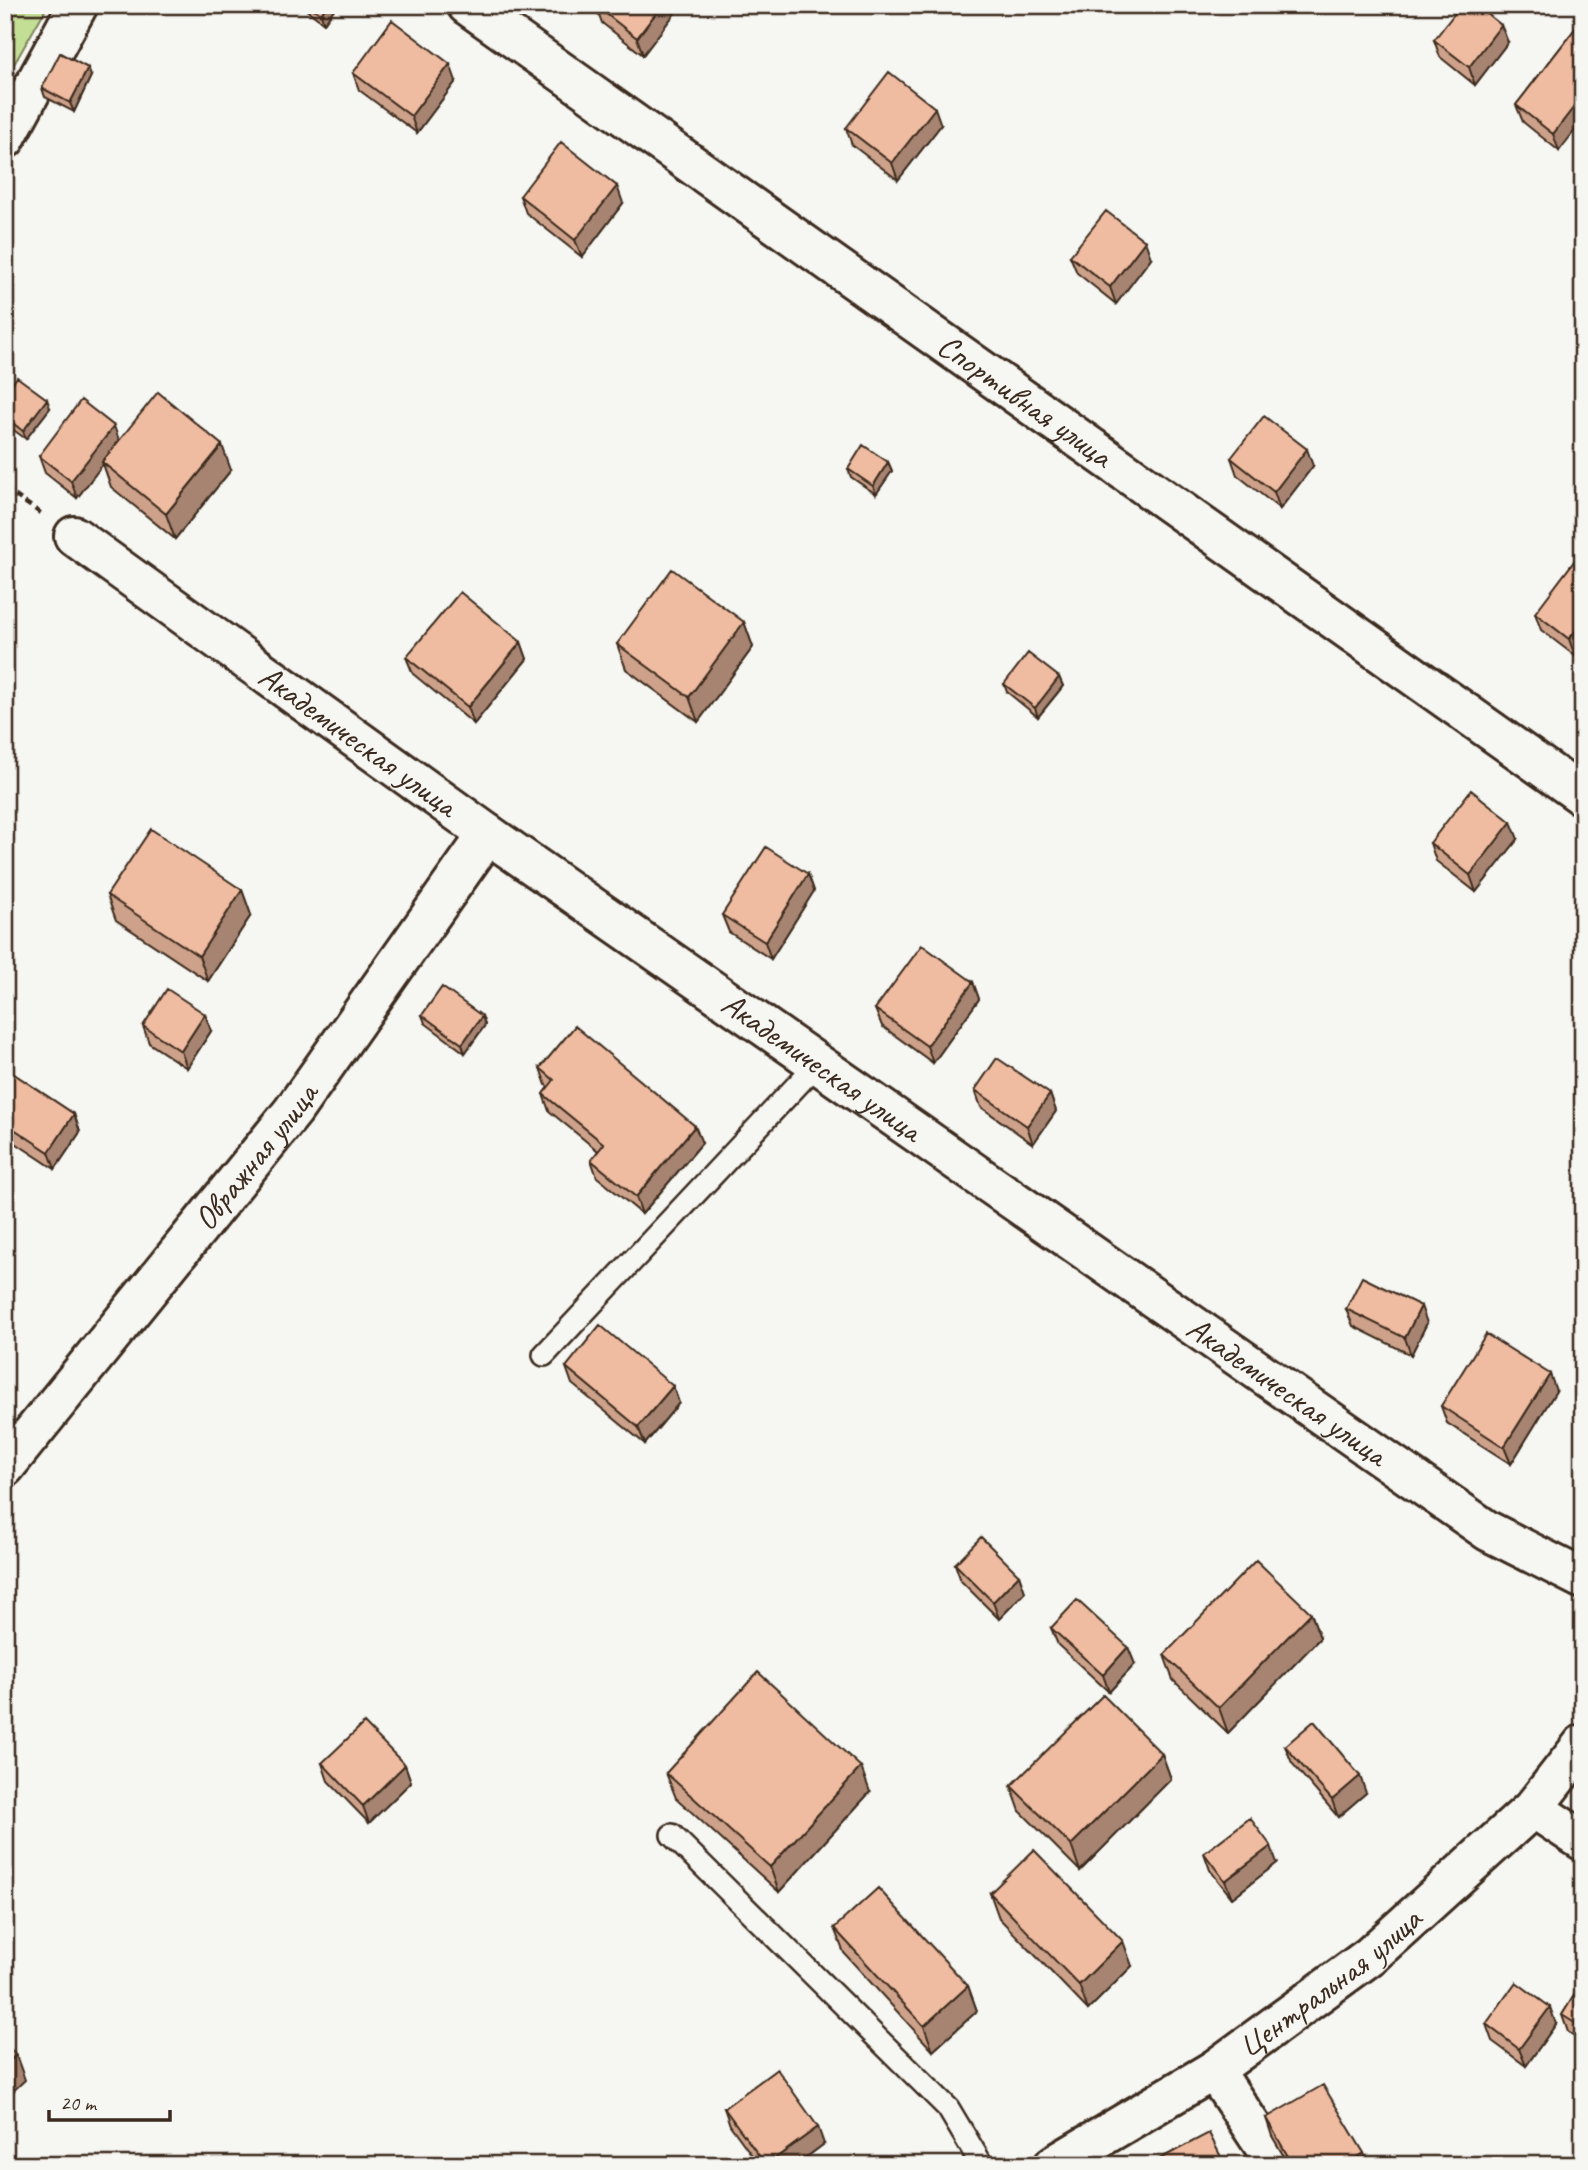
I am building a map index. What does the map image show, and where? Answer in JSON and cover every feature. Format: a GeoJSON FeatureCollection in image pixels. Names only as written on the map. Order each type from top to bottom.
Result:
{"type":"FeatureCollection","features":[{"type":"Feature","properties":{"kind":"street"},"geometry":{"type":"LineString","coordinates":[[5,139],[78,5]]}},
{"type":"Feature","properties":{"kind":"street","name":"Спортивная улица"},"geometry":{"type":"LineString","coordinates":[[467,5],[1583,796]]}},
{"type":"Feature","properties":{"kind":"street","name":"Академическая улица"},"geometry":{"type":"LineString","coordinates":[[74,536],[488,834],[1488,1531],[1583,1579]]}},
{"type":"Feature","properties":{"kind":"street","name":"Овражная улица"},"geometry":{"type":"LineString","coordinates":[[5,1467],[293,1111],[488,834]]}},
{"type":"Feature","properties":{"kind":"street","name":"Центральная улица"},"geometry":{"type":"LineString","coordinates":[[1055,2165],[1214,2070],[1370,1956],[1533,1808],[1583,1744]]}},
{"type":"Feature","properties":{"kind":"street"},"geometry":{"type":"LineString","coordinates":[[1533,1808],[1583,1841]]}},
{"type":"Feature","properties":{"kind":"street"},"geometry":{"type":"LineString","coordinates":[[1214,2070],[1277,2165]]}},
{"type":"Feature","properties":{"kind":"lane"},"geometry":{"type":"LineString","coordinates":[[544,1355],[817,1064]]}},
{"type":"Feature","properties":{"kind":"lane"},"geometry":{"type":"LineString","coordinates":[[672,1835],[948,2108],[982,2165]]}},
{"type":"Feature","properties":{"kind":"green space"},"geometry":{"type":"Polygon","coordinates":[[[5,5],[48,5],[5,80],[5,5]]]}},
{"type":"Feature","properties":{"kind":"building"},"geometry":{"type":"Polygon","coordinates":[[[309,5],[327,5],[321,14],[309,5]]]}},
{"type":"Feature","properties":{"kind":"building"},"geometry":{"type":"Polygon","coordinates":[[[597,5],[662,5],[637,38],[597,5]]]}},
{"type":"Feature","properties":{"kind":"building"},"geometry":{"type":"Polygon","coordinates":[[[1461,5],[1476,5],[1501,25],[1469,67],[1434,40],[1461,5]]]}},
{"type":"Feature","properties":{"kind":"building"},"geometry":{"type":"Polygon","coordinates":[[[392,20],[450,64],[411,116],[353,73],[392,20]]]}},
{"type":"Feature","properties":{"kind":"building"},"geometry":{"type":"Polygon","coordinates":[[[1578,25],[1583,29],[1583,95],[1553,134],[1516,105],[1578,25]]]}},
{"type":"Feature","properties":{"kind":"building"},"geometry":{"type":"Polygon","coordinates":[[[60,53],[88,68],[70,103],[42,88],[60,53]]]}},
{"type":"Feature","properties":{"kind":"building"},"geometry":{"type":"Polygon","coordinates":[[[889,72],[935,108],[892,163],[846,128],[889,72]]]}},
{"type":"Feature","properties":{"kind":"building"},"geometry":{"type":"Polygon","coordinates":[[[561,142],[617,186],[575,240],[520,196],[561,142]]]}},
{"type":"Feature","properties":{"kind":"building"},"geometry":{"type":"Polygon","coordinates":[[[1106,211],[1145,241],[1110,287],[1070,256],[1106,211]]]}},
{"type":"Feature","properties":{"kind":"building"},"geometry":{"type":"Polygon","coordinates":[[[17,377],[47,399],[23,431],[5,417],[5,394],[17,377]]]}},
{"type":"Feature","properties":{"kind":"building"},"geometry":{"type":"Polygon","coordinates":[[[158,392],[222,445],[166,514],[102,462],[158,392]]]}},
{"type":"Feature","properties":{"kind":"building"},"geometry":{"type":"Polygon","coordinates":[[[81,400],[114,426],[71,481],[39,456],[81,400]]]}},
{"type":"Feature","properties":{"kind":"building"},"geometry":{"type":"Polygon","coordinates":[[[1264,416],[1307,449],[1274,492],[1231,458],[1264,416]]]}},
{"type":"Feature","properties":{"kind":"building"},"geometry":{"type":"Polygon","coordinates":[[[863,445],[888,462],[873,486],[848,469],[863,445]]]}},
{"type":"Feature","properties":{"kind":"building"},"geometry":{"type":"Polygon","coordinates":[[[1575,560],[1583,566],[1583,622],[1569,639],[1535,613],[1575,560]]]}},
{"type":"Feature","properties":{"kind":"building"},"geometry":{"type":"Polygon","coordinates":[[[672,569],[744,622],[689,697],[617,644],[672,569]]]}},
{"type":"Feature","properties":{"kind":"building"},"geometry":{"type":"Polygon","coordinates":[[[460,592],[521,642],[468,707],[406,657],[460,592]]]}},
{"type":"Feature","properties":{"kind":"building"},"geometry":{"type":"Polygon","coordinates":[[[1028,653],[1059,677],[1035,708],[1004,684],[1028,653]]]}},
{"type":"Feature","properties":{"kind":"building"},"geometry":{"type":"Polygon","coordinates":[[[1471,790],[1511,822],[1470,875],[1430,843],[1471,790]]]}},
{"type":"Feature","properties":{"kind":"building"},"geometry":{"type":"Polygon","coordinates":[[[151,829],[242,890],[199,956],[107,895],[151,829]]]}},
{"type":"Feature","properties":{"kind":"building"},"geometry":{"type":"Polygon","coordinates":[[[766,847],[808,874],[765,942],[722,915],[766,847]]]}},
{"type":"Feature","properties":{"kind":"building"},"geometry":{"type":"Polygon","coordinates":[[[1583,918],[1583,931],[1576,926],[1583,918]]]}},
{"type":"Feature","properties":{"kind":"building"},"geometry":{"type":"Polygon","coordinates":[[[922,945],[973,982],[927,1046],[875,1009],[922,945]]]}},
{"type":"Feature","properties":{"kind":"building"},"geometry":{"type":"Polygon","coordinates":[[[442,987],[482,1016],[462,1044],[422,1015],[442,987]]]}},
{"type":"Feature","properties":{"kind":"building"},"geometry":{"type":"Polygon","coordinates":[[[167,989],[205,1014],[181,1051],[143,1026],[167,989]]]}},
{"type":"Feature","properties":{"kind":"building"},"geometry":{"type":"Polygon","coordinates":[[[575,1026],[695,1126],[636,1197],[591,1160],[604,1144],[543,1094],[554,1080],[540,1068],[575,1026]]]}},
{"type":"Feature","properties":{"kind":"building"},"geometry":{"type":"Polygon","coordinates":[[[997,1058],[1050,1094],[1027,1126],[975,1090],[997,1058]]]}},
{"type":"Feature","properties":{"kind":"building"},"geometry":{"type":"Polygon","coordinates":[[[5,1068],[74,1114],[49,1152],[5,1123],[5,1068]]]}},
{"type":"Feature","properties":{"kind":"building"},"geometry":{"type":"Polygon","coordinates":[[[1362,1277],[1421,1306],[1405,1338],[1346,1309],[1362,1277]]]}},
{"type":"Feature","properties":{"kind":"building"},"geometry":{"type":"Polygon","coordinates":[[[600,1325],[673,1386],[638,1427],[566,1367],[600,1325]]]}},
{"type":"Feature","properties":{"kind":"building"},"geometry":{"type":"Polygon","coordinates":[[[1486,1334],[1550,1374],[1504,1447],[1441,1406],[1486,1334]]]}},
{"type":"Feature","properties":{"kind":"building"},"geometry":{"type":"Polygon","coordinates":[[[981,1537],[1019,1575],[993,1602],[955,1564],[981,1537]]]}},
{"type":"Feature","properties":{"kind":"building"},"geometry":{"type":"Polygon","coordinates":[[[1256,1560],[1311,1613],[1219,1708],[1164,1655],[1256,1560]]]}},
{"type":"Feature","properties":{"kind":"building"},"geometry":{"type":"Polygon","coordinates":[[[1077,1600],[1128,1647],[1103,1675],[1051,1628],[1077,1600]]]}},
{"type":"Feature","properties":{"kind":"building"},"geometry":{"type":"Polygon","coordinates":[[[758,1672],[861,1767],[770,1867],[666,1773],[758,1672]]]}},
{"type":"Feature","properties":{"kind":"building"},"geometry":{"type":"Polygon","coordinates":[[[1103,1695],[1162,1754],[1071,1845],[1011,1786],[1103,1695]]]}},
{"type":"Feature","properties":{"kind":"building"},"geometry":{"type":"Polygon","coordinates":[[[1314,1721],[1360,1776],[1332,1800],[1285,1746],[1314,1721]]]}},
{"type":"Feature","properties":{"kind":"building"},"geometry":{"type":"Polygon","coordinates":[[[364,1723],[405,1765],[363,1806],[322,1763],[364,1723]]]}},
{"type":"Feature","properties":{"kind":"building"},"geometry":{"type":"Polygon","coordinates":[[[1250,1818],[1271,1846],[1225,1881],[1204,1853],[1250,1818]]]}},
{"type":"Feature","properties":{"kind":"building"},"geometry":{"type":"Polygon","coordinates":[[[1034,1850],[1123,1941],[1079,1985],[990,1893],[1034,1850]]]}},
{"type":"Feature","properties":{"kind":"building"},"geometry":{"type":"Polygon","coordinates":[[[878,1888],[968,1986],[924,2026],[834,1928],[878,1888]]]}},
{"type":"Feature","properties":{"kind":"building"},"geometry":{"type":"Polygon","coordinates":[[[1583,1981],[1583,2028],[1562,2015],[1583,1981]]]}},
{"type":"Feature","properties":{"kind":"building"},"geometry":{"type":"Polygon","coordinates":[[[1516,1982],[1550,2007],[1519,2049],[1486,2024],[1516,1982]]]}},
{"type":"Feature","properties":{"kind":"building"},"geometry":{"type":"Polygon","coordinates":[[[5,2043],[16,2055],[5,2065],[5,2043]]]}},
{"type":"Feature","properties":{"kind":"building"},"geometry":{"type":"Polygon","coordinates":[[[777,2069],[818,2127],[766,2165],[724,2108],[777,2069]]]}},
{"type":"Feature","properties":{"kind":"building"},"geometry":{"type":"Polygon","coordinates":[[[1323,2085],[1364,2153],[1345,2165],[1293,2165],[1266,2118],[1323,2085]]]}},
{"type":"Feature","properties":{"kind":"building"},"geometry":{"type":"Polygon","coordinates":[[[1209,2133],[1225,2165],[1148,2165],[1209,2133]]]}}]}
